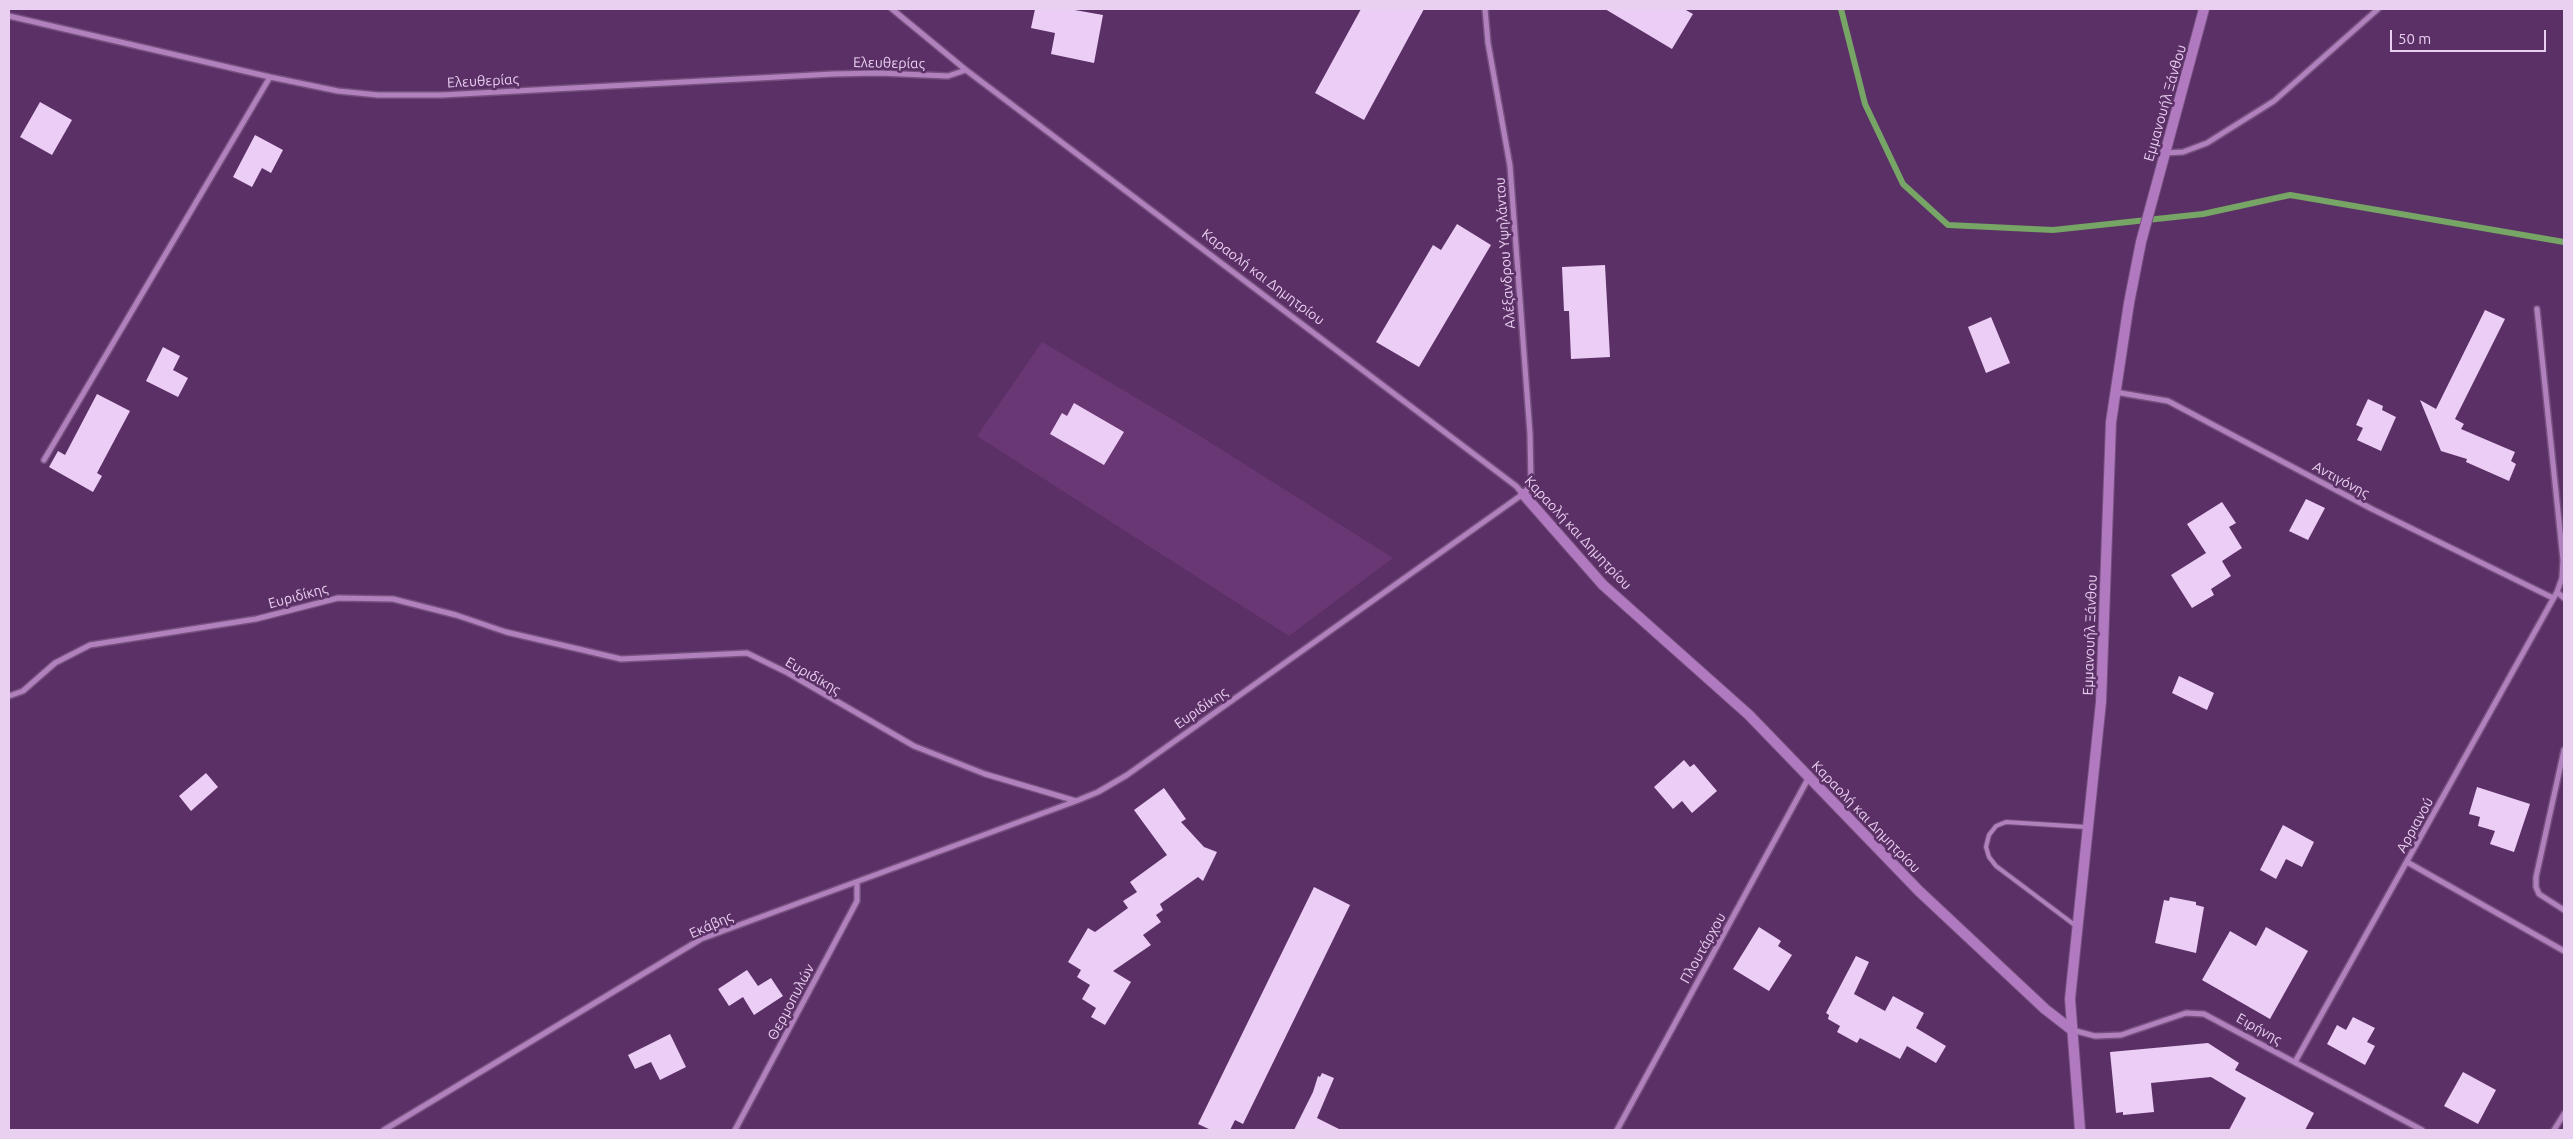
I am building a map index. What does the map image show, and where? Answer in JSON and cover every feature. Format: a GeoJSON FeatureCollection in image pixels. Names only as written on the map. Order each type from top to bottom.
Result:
{"type":"FeatureCollection","features":[{"type":"Feature","properties":{"kind":"street","name":"Καραολή και Δημητρίου"},"geometry":{"type":"LineString","coordinates":[[892,9],[966,70],[1508,480],[1523,494],[1603,585],[1749,715],[1919,891],[2045,1009],[2072,1030]]}},
{"type":"Feature","properties":{"kind":"street","name":"Αλέξανδρου Υψηλάντου"},"geometry":{"type":"LineString","coordinates":[[1485,9],[1488,43],[1510,166],[1530,434],[1531,485],[1523,494]]}},
{"type":"Feature","properties":{"kind":"street","name":"Εμμανουήλ Ξάνθου"},"geometry":{"type":"LineString","coordinates":[[2072,1030],[2070,999],[2089,827],[2105,646],[2108,474],[2115,392],[2150,205],[2204,9]]}},
{"type":"Feature","properties":{"kind":"street"},"geometry":{"type":"LineString","coordinates":[[2165,153],[2183,152],[2207,143],[2267,106],[2378,9]]}},
{"type":"Feature","properties":{"kind":"street","name":"Ελευθερίας"},"geometry":{"type":"LineString","coordinates":[[9,16],[270,78],[345,92],[399,96],[833,74],[879,73],[948,76],[966,70]]}},
{"type":"Feature","properties":{"kind":"street"},"geometry":{"type":"LineString","coordinates":[[44,460],[270,78]]}},
{"type":"Feature","properties":{"kind":"street"},"geometry":{"type":"LineString","coordinates":[[2538,309],[2563,560],[2562,578],[2557,592],[2564,598]]}},
{"type":"Feature","properties":{"kind":"street","name":"Αντιγόνης"},"geometry":{"type":"LineString","coordinates":[[2115,392],[2168,401],[2372,509],[2553,598]]}},
{"type":"Feature","properties":{"kind":"street","name":"Ευριδίκης"},"geometry":{"type":"LineString","coordinates":[[9,696],[24,691],[54,663],[90,645],[256,619],[338,598],[394,598],[456,615],[506,632],[621,659],[748,652],[914,746],[985,774],[1076,801],[1098,792],[1127,775],[1523,494]]}},
{"type":"Feature","properties":{"kind":"street","name":"Αρριανού"},"geometry":{"type":"LineString","coordinates":[[2295,1062],[2557,592]]}},
{"type":"Feature","properties":{"kind":"street"},"geometry":{"type":"LineString","coordinates":[[2564,750],[2536,877],[2536,888],[2539,894],[2546,900],[2564,910]]}},
{"type":"Feature","properties":{"kind":"street","name":"Πλουτάρχου"},"geometry":{"type":"LineString","coordinates":[[1617,1130],[1809,777]]}},
{"type":"Feature","properties":{"kind":"street","name":"Εκάβης"},"geometry":{"type":"LineString","coordinates":[[384,1130],[701,939],[1076,801]]}},
{"type":"Feature","properties":{"kind":"street"},"geometry":{"type":"LineString","coordinates":[[2407,862],[2564,951]]}},
{"type":"Feature","properties":{"kind":"street","name":"Θερμοπυλών"},"geometry":{"type":"LineString","coordinates":[[735,1130],[857,901],[857,882]]}},
{"type":"Feature","properties":{"kind":"street","name":"Ειρήνης"},"geometry":{"type":"LineString","coordinates":[[2072,1030],[2095,1036],[2121,1035],[2186,1013],[2198,1012],[2210,1016],[2422,1130]]}},
{"type":"Feature","properties":{"kind":"street"},"geometry":{"type":"LineString","coordinates":[[2072,1030],[2080,1130]]}},
{"type":"Feature","properties":{"kind":"street"},"geometry":{"type":"LineString","coordinates":[[2554,1130],[2564,1114]]}},
{"type":"Feature","properties":{"kind":"lane"},"geometry":{"type":"LineString","coordinates":[[2078,928],[1996,866],[1989,858],[1986,847],[1989,835],[1996,826],[2006,822],[2089,827]]}},
{"type":"Feature","properties":{"kind":"shaded area"},"geometry":{"type":"Polygon","coordinates":[[[1042,342],[1197,434],[1393,558],[1289,636],[977,436],[1042,342]]]}},
{"type":"Feature","properties":{"kind":"building"},"geometry":{"type":"Polygon","coordinates":[[[1035,9],[1069,9],[1103,15],[1094,63],[1051,54],[1055,33],[1031,28],[1035,9]]]}},
{"type":"Feature","properties":{"kind":"building"},"geometry":{"type":"Polygon","coordinates":[[[1361,9],[1424,9],[1364,120],[1315,93],[1361,9]]]}},
{"type":"Feature","properties":{"kind":"building"},"geometry":{"type":"Polygon","coordinates":[[[1605,9],[1684,9],[1693,14],[1672,49],[1605,9]]]}},
{"type":"Feature","properties":{"kind":"building"},"geometry":{"type":"Polygon","coordinates":[[[40,102],[72,120],[52,155],[20,137],[40,102]]]}},
{"type":"Feature","properties":{"kind":"building"},"geometry":{"type":"Polygon","coordinates":[[[255,135],[283,150],[271,173],[262,168],[252,187],[233,177],[255,135]]]}},
{"type":"Feature","properties":{"kind":"building"},"geometry":{"type":"Polygon","coordinates":[[[1457,224],[1491,245],[1419,367],[1376,342],[1433,245],[1441,250],[1457,224]]]}},
{"type":"Feature","properties":{"kind":"building"},"geometry":{"type":"Polygon","coordinates":[[[1605,265],[1610,357],[1571,359],[1569,311],[1564,311],[1562,267],[1605,265]]]}},
{"type":"Feature","properties":{"kind":"building"},"geometry":{"type":"Polygon","coordinates":[[[2485,310],[2505,319],[2455,419],[2464,424],[2461,429],[2515,452],[2511,461],[2516,464],[2509,481],[2466,462],[2467,459],[2441,451],[2420,400],[2436,409],[2485,310]]]}},
{"type":"Feature","properties":{"kind":"building"},"geometry":{"type":"Polygon","coordinates":[[[1991,317],[2010,363],[1986,373],[1968,327],[1991,317]]]}},
{"type":"Feature","properties":{"kind":"building"},"geometry":{"type":"Polygon","coordinates":[[[163,347],[180,356],[173,370],[188,378],[178,397],[146,381],[163,347]]]}},
{"type":"Feature","properties":{"kind":"building"},"geometry":{"type":"Polygon","coordinates":[[[97,394],[130,411],[97,473],[102,476],[93,492],[49,467],[58,451],[65,455],[97,394]]]}},
{"type":"Feature","properties":{"kind":"building"},"geometry":{"type":"Polygon","coordinates":[[[2368,399],[2383,406],[2382,410],[2396,417],[2381,451],[2357,440],[2363,428],[2356,425],[2368,399]]]}},
{"type":"Feature","properties":{"kind":"building"},"geometry":{"type":"Polygon","coordinates":[[[1074,403],[1124,432],[1104,465],[1050,434],[1062,413],[1067,416],[1074,403]]]}},
{"type":"Feature","properties":{"kind":"building"},"geometry":{"type":"Polygon","coordinates":[[[2306,499],[2325,508],[2308,540],[2289,531],[2306,499]]]}},
{"type":"Feature","properties":{"kind":"building"},"geometry":{"type":"Polygon","coordinates":[[[2222,502],[2236,523],[2229,527],[2242,548],[2222,561],[2231,576],[2211,589],[2214,595],[2192,608],[2171,575],[2206,553],[2187,524],[2222,502]]]}},
{"type":"Feature","properties":{"kind":"building"},"geometry":{"type":"Polygon","coordinates":[[[2179,676],[2214,693],[2207,710],[2172,693],[2179,676]]]}},
{"type":"Feature","properties":{"kind":"building"},"geometry":{"type":"Polygon","coordinates":[[[1684,760],[1690,767],[1694,764],[1717,791],[1692,813],[1682,801],[1673,809],[1654,787],[1684,760]]]}},
{"type":"Feature","properties":{"kind":"building"},"geometry":{"type":"Polygon","coordinates":[[[206,773],[218,787],[191,811],[179,796],[206,773]]]}},
{"type":"Feature","properties":{"kind":"building"},"geometry":{"type":"Polygon","coordinates":[[[2477,787],[2530,804],[2514,852],[2490,844],[2495,831],[2478,826],[2480,817],[2469,814],[2477,787]]]}},
{"type":"Feature","properties":{"kind":"building"},"geometry":{"type":"Polygon","coordinates":[[[1164,788],[1186,819],[1181,822],[1204,847],[1217,852],[1203,881],[1198,877],[1160,904],[1163,910],[1156,915],[1161,922],[1143,935],[1151,945],[1113,971],[1131,982],[1105,1025],[1091,1017],[1096,1008],[1082,999],[1090,985],[1077,977],[1081,970],[1068,962],[1088,928],[1095,932],[1128,908],[1123,901],[1137,892],[1130,882],[1167,855],[1134,810],[1164,788]]]}},
{"type":"Feature","properties":{"kind":"building"},"geometry":{"type":"Polygon","coordinates":[[[2283,825],[2314,842],[2302,867],[2286,859],[2276,879],[2260,870],[2283,825]]]}},
{"type":"Feature","properties":{"kind":"building"},"geometry":{"type":"Polygon","coordinates":[[[1314,887],[1350,905],[1243,1124],[1235,1120],[1230,1130],[1211,1130],[1198,1124],[1314,887]]]}},
{"type":"Feature","properties":{"kind":"building"},"geometry":{"type":"Polygon","coordinates":[[[2170,897],[2196,902],[2196,905],[2204,907],[2196,953],[2155,943],[2164,900],[2169,901],[2170,897]]]}},
{"type":"Feature","properties":{"kind":"building"},"geometry":{"type":"Polygon","coordinates":[[[1759,927],[1781,941],[1778,946],[1792,955],[1769,991],[1733,969],[1759,927]]]}},
{"type":"Feature","properties":{"kind":"building"},"geometry":{"type":"Polygon","coordinates":[[[2266,927],[2308,951],[2270,1019],[2202,980],[2230,931],[2256,946],[2266,927]]]}},
{"type":"Feature","properties":{"kind":"building"},"geometry":{"type":"Polygon","coordinates":[[[1856,956],[1869,962],[1854,994],[1885,1011],[1893,996],[1924,1013],[1916,1028],[1946,1046],[1936,1063],[1907,1046],[1900,1059],[1860,1038],[1857,1043],[1837,1032],[1840,1026],[1828,1019],[1829,1015],[1826,1013],[1856,956]]]}},
{"type":"Feature","properties":{"kind":"building"},"geometry":{"type":"Polygon","coordinates":[[[747,970],[758,986],[771,978],[783,996],[754,1015],[743,997],[729,1006],[718,989],[747,970]]]}},
{"type":"Feature","properties":{"kind":"building"},"geometry":{"type":"Polygon","coordinates":[[[2353,1017],[2375,1028],[2367,1042],[2375,1046],[2365,1065],[2327,1044],[2337,1025],[2346,1030],[2353,1017]]]}},
{"type":"Feature","properties":{"kind":"building"},"geometry":{"type":"Polygon","coordinates":[[[670,1034],[686,1067],[660,1080],[651,1062],[635,1069],[628,1055],[670,1034]]]}},
{"type":"Feature","properties":{"kind":"building"},"geometry":{"type":"Polygon","coordinates":[[[2208,1043],[2239,1063],[2235,1070],[2314,1113],[2305,1130],[2229,1130],[2246,1098],[2211,1077],[2151,1083],[2154,1112],[2123,1115],[2123,1112],[2116,1113],[2110,1052],[2208,1043]]]}},
{"type":"Feature","properties":{"kind":"building"},"geometry":{"type":"Polygon","coordinates":[[[2463,1072],[2496,1090],[2478,1124],[2444,1106],[2463,1072]]]}},
{"type":"Feature","properties":{"kind":"building"},"geometry":{"type":"Polygon","coordinates":[[[1322,1073],[1334,1078],[1317,1118],[1341,1130],[1294,1130],[1313,1092],[1318,1076],[1320,1077],[1322,1073]]]}},
{"type":"Feature","properties":{"kind":"waterway"},"geometry":{"type":"LineString","coordinates":[[1841,9],[1865,104],[1903,184],[1948,225],[2053,230],[2203,214],[2290,195],[2564,242]]}}]}
